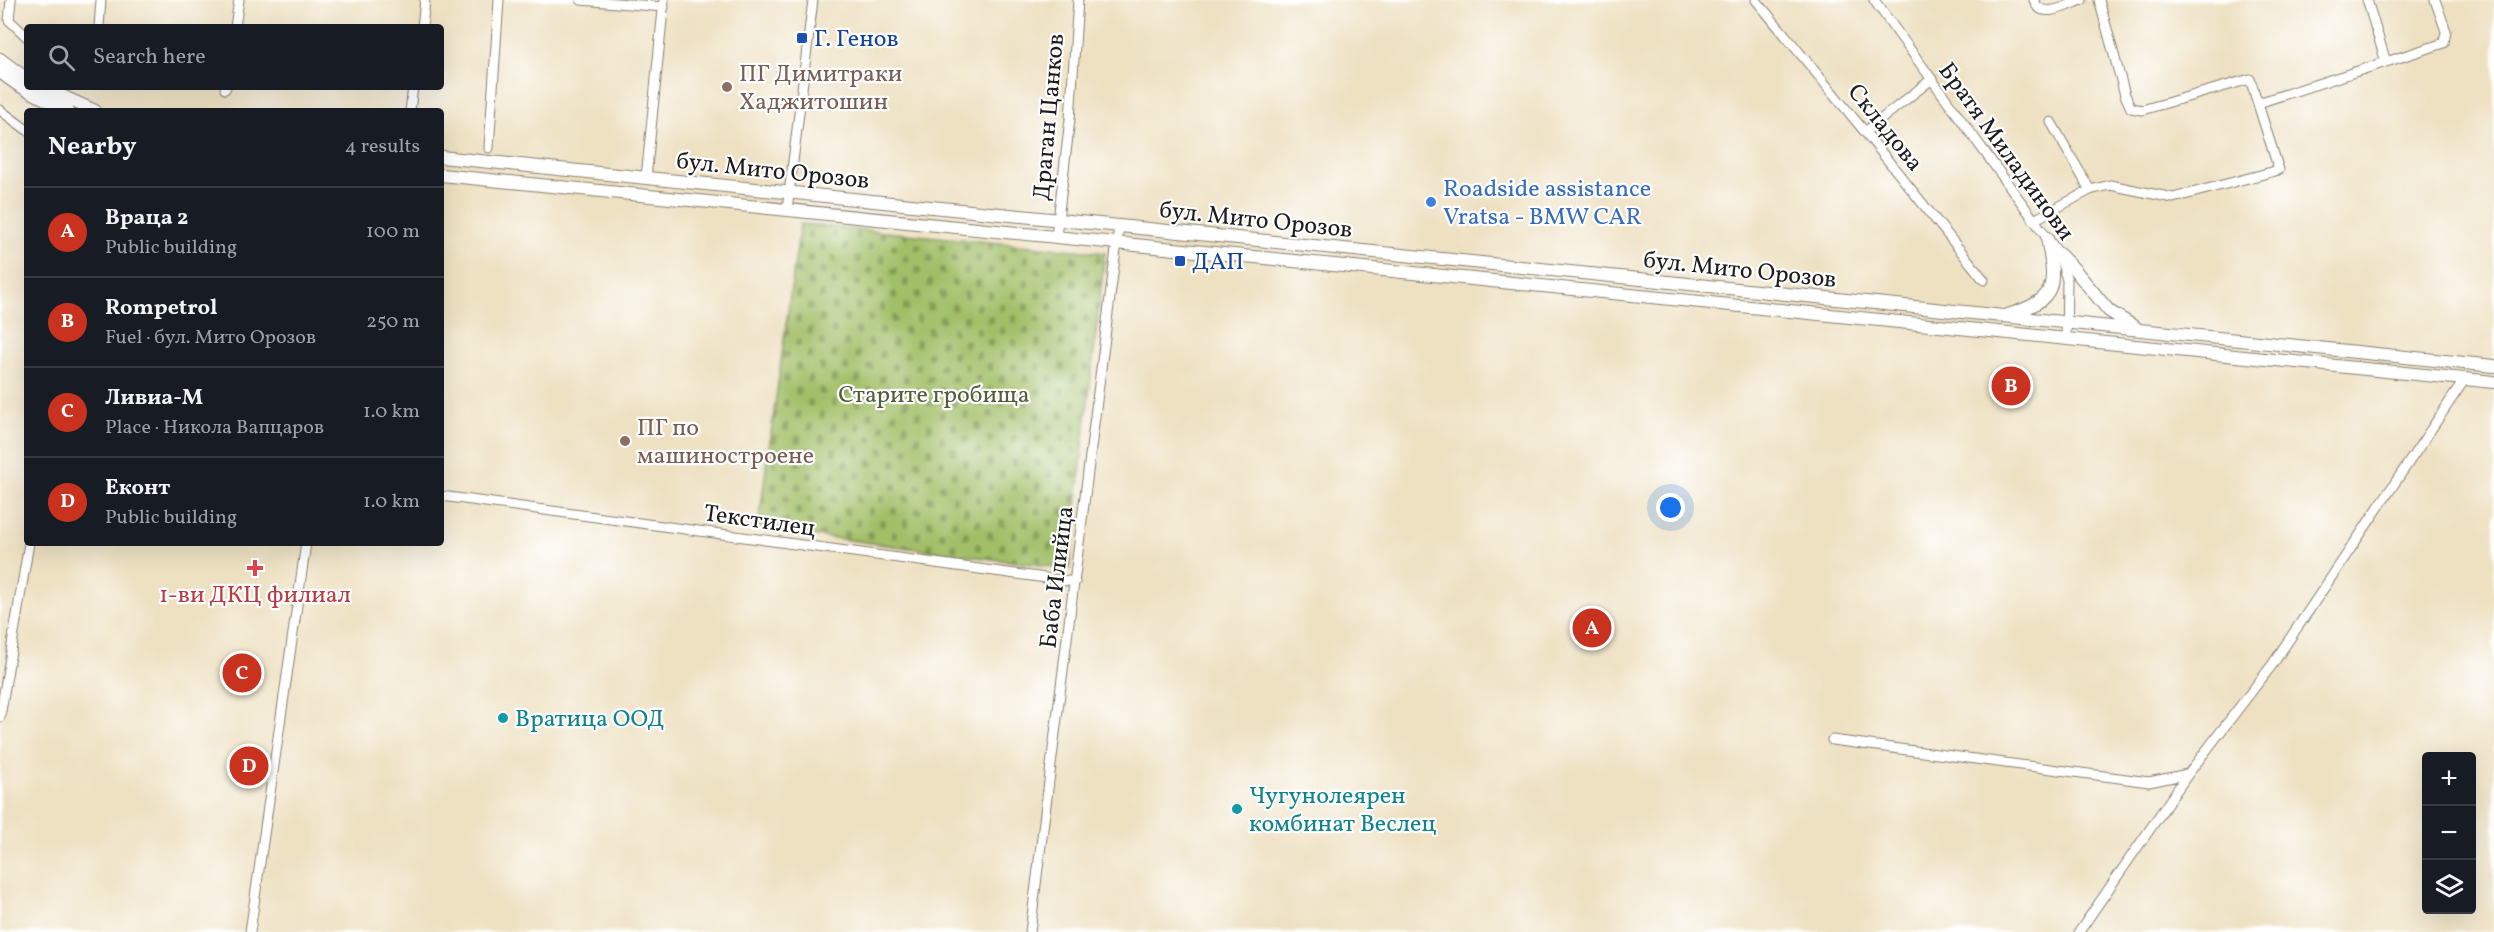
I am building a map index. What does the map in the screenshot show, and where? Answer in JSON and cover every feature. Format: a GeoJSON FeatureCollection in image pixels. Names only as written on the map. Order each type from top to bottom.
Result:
{"type":"FeatureCollection","features":[{"type":"Feature","properties":{"kind":"main road"},"geometry":{"type":"LineString","coordinates":[[0,59],[24,77]]}},
{"type":"Feature","properties":{"kind":"main road"},"geometry":{"type":"LineString","coordinates":[[0,72],[24,88]]}},
{"type":"Feature","properties":{"kind":"main road"},"geometry":{"type":"LineString","coordinates":[[28,90],[62,108]]}},
{"type":"Feature","properties":{"kind":"main road"},"geometry":{"type":"LineString","coordinates":[[49,90],[88,108]]}},
{"type":"Feature","properties":{"kind":"main road","name":"бул. Мито Орозов"},"geometry":{"type":"LineString","coordinates":[[444,157],[2494,366]]}},
{"type":"Feature","properties":{"kind":"main road","name":"бул. Мито Орозов"},"geometry":{"type":"LineString","coordinates":[[444,175],[2494,382]]}},
{"type":"Feature","properties":{"kind":"main road"},"geometry":{"type":"LineString","coordinates":[[2002,317],[2038,303],[2050,289],[2053,269],[2047,238]]}},
{"type":"Feature","properties":{"kind":"main road"},"geometry":{"type":"LineString","coordinates":[[2059,254],[2109,311],[2141,331]]}},
{"type":"Feature","properties":{"kind":"street"},"geometry":{"type":"LineString","coordinates":[[11,0],[9,20],[24,35]]}},
{"type":"Feature","properties":{"kind":"street"},"geometry":{"type":"LineString","coordinates":[[99,24],[101,0]]}},
{"type":"Feature","properties":{"kind":"street"},"geometry":{"type":"LineString","coordinates":[[235,24],[239,0]]}},
{"type":"Feature","properties":{"kind":"street"},"geometry":{"type":"LineString","coordinates":[[422,24],[425,0]]}},
{"type":"Feature","properties":{"kind":"street"},"geometry":{"type":"LineString","coordinates":[[489,148],[499,0]]}},
{"type":"Feature","properties":{"kind":"street"},"geometry":{"type":"LineString","coordinates":[[581,0],[664,3],[646,178]]}},
{"type":"Feature","properties":{"kind":"street"},"geometry":{"type":"LineString","coordinates":[[787,210],[813,0]]}},
{"type":"Feature","properties":{"kind":"street","name":"Драган Цанков"},"geometry":{"type":"LineString","coordinates":[[1056,237],[1070,119],[1078,0]]}},
{"type":"Feature","properties":{"kind":"street","name":"Складова"},"geometry":{"type":"LineString","coordinates":[[1756,0],[1984,280]]}},
{"type":"Feature","properties":{"kind":"street","name":"Братя Миладинови"},"geometry":{"type":"LineString","coordinates":[[1874,0],[2059,254],[2067,280],[2066,339]]}},
{"type":"Feature","properties":{"kind":"street"},"geometry":{"type":"LineString","coordinates":[[2034,0],[2040,9],[2050,11],[2082,0]]}},
{"type":"Feature","properties":{"kind":"street"},"geometry":{"type":"LineString","coordinates":[[2034,220],[2090,190],[2110,185],[2173,198],[2279,170],[2250,79],[2142,110],[2131,108],[2124,95],[2099,0]]}},
{"type":"Feature","properties":{"kind":"street"},"geometry":{"type":"LineString","coordinates":[[2367,0],[2386,62]]}},
{"type":"Feature","properties":{"kind":"street"},"geometry":{"type":"LineString","coordinates":[[2258,103],[2444,43],[2446,31],[2435,0]]}},
{"type":"Feature","properties":{"kind":"street"},"geometry":{"type":"LineString","coordinates":[[1865,132],[1932,79]]}},
{"type":"Feature","properties":{"kind":"street"},"geometry":{"type":"LineString","coordinates":[[410,108],[413,90]]}},
{"type":"Feature","properties":{"kind":"street"},"geometry":{"type":"LineString","coordinates":[[0,110],[24,128]]}},
{"type":"Feature","properties":{"kind":"street"},"geometry":{"type":"LineString","coordinates":[[2051,122],[2090,190]]}},
{"type":"Feature","properties":{"kind":"street","name":"Баба Илийца"},"geometry":{"type":"LineString","coordinates":[[1030,932],[1119,226]]}},
{"type":"Feature","properties":{"kind":"street"},"geometry":{"type":"LineString","coordinates":[[2079,932],[2188,774],[2272,665],[2465,379]]}},
{"type":"Feature","properties":{"kind":"street","name":"Текстилец"},"geometry":{"type":"LineString","coordinates":[[444,496],[1075,582]]}},
{"type":"Feature","properties":{"kind":"street"},"geometry":{"type":"LineString","coordinates":[[0,717],[28,546]]}},
{"type":"Feature","properties":{"kind":"street"},"geometry":{"type":"LineString","coordinates":[[250,932],[306,546]]}},
{"type":"Feature","properties":{"kind":"street"},"geometry":{"type":"LineString","coordinates":[[1832,740],[2149,782],[2188,774]]}},
{"type":"Feature","properties":{"kind":"green space","name":"Старите гробища"},"geometry":{"type":"Polygon","coordinates":[[[800,224],[1105,253],[1069,569],[758,528],[800,224]]]}},
{"type":"Feature","properties":{"kind":"place","name":"Г. Генов"},"geometry":{"type":"Point","coordinates":[802,38]}},
{"type":"Feature","properties":{"kind":"place","name":"ПГ Димитраки Хаджитошин"},"geometry":{"type":"Point","coordinates":[727,87]}},
{"type":"Feature","properties":{"kind":"place","name":"Roadside assistance Vratsa - BMW CAR"},"geometry":{"type":"Point","coordinates":[1431,202]}},
{"type":"Feature","properties":{"kind":"place","name":"ДАП"},"geometry":{"type":"Point","coordinates":[1180,261]}},
{"type":"Feature","properties":{"kind":"place","name":"Rompetrol"},"geometry":{"type":"Point","coordinates":[2011,386]}},
{"type":"Feature","properties":{"kind":"place","name":"ПГ по машиностроене"},"geometry":{"type":"Point","coordinates":[625,441]}},
{"type":"Feature","properties":{"kind":"place","name":"1-ви ДКЦ филиал"},"geometry":{"type":"Point","coordinates":[255,568]}},
{"type":"Feature","properties":{"kind":"place","name":"Враца 2"},"geometry":{"type":"Point","coordinates":[1592,628]}},
{"type":"Feature","properties":{"kind":"place","name":"Ливиа-М"},"geometry":{"type":"Point","coordinates":[242,673]}},
{"type":"Feature","properties":{"kind":"place","name":"Вратица ООД"},"geometry":{"type":"Point","coordinates":[503,718]}},
{"type":"Feature","properties":{"kind":"place","name":"Еконт"},"geometry":{"type":"Point","coordinates":[249,766]}},
{"type":"Feature","properties":{"kind":"place","name":"Чугунолеярен комбинат Веслец"},"geometry":{"type":"Point","coordinates":[1237,809]}}]}
